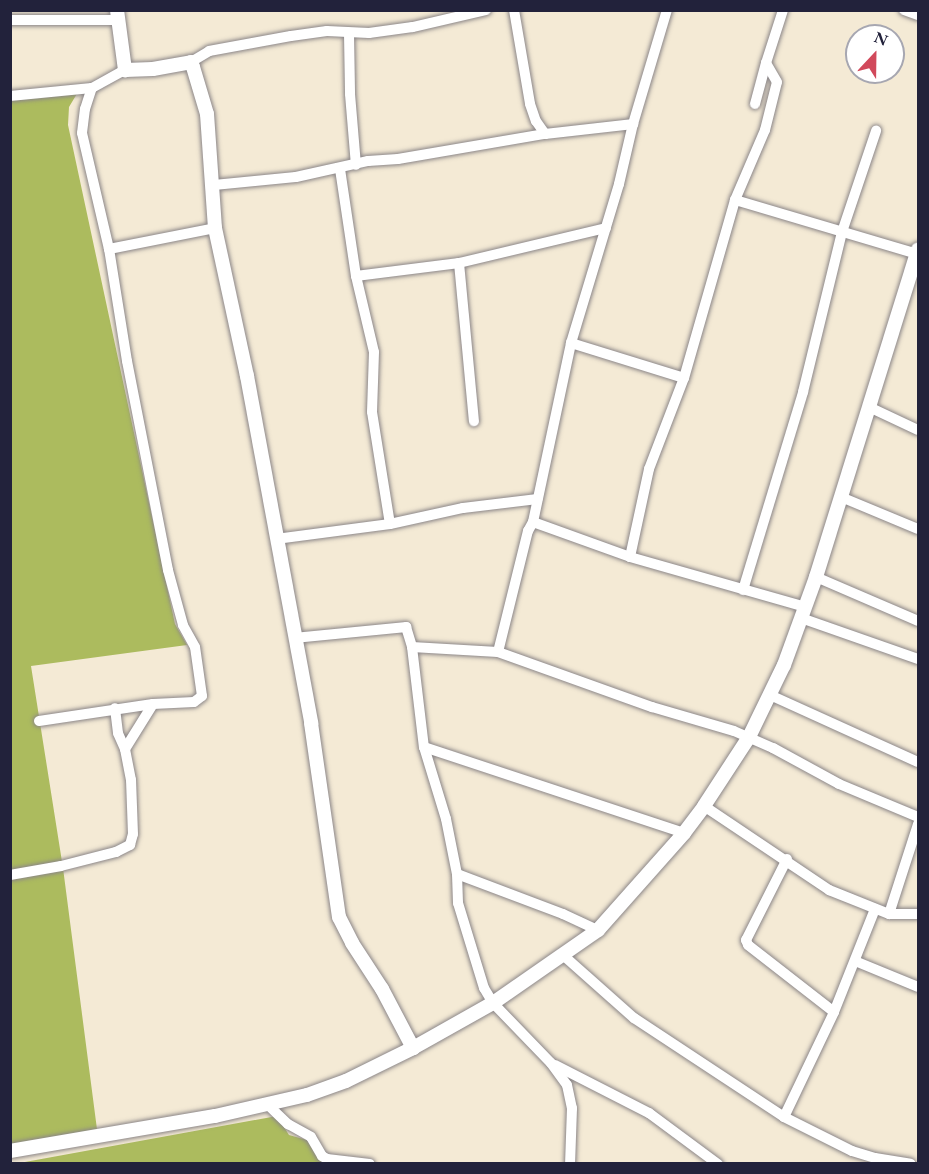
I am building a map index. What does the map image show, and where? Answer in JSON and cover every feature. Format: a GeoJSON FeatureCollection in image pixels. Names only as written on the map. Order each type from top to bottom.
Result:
{"type":"FeatureCollection","features":[{"type":"Feature","properties":{"kind":"main road"},"geometry":{"type":"LineString","coordinates":[[117,15],[125,70],[153,69],[191,62],[207,114],[214,185],[215,228],[247,376],[311,723],[341,923],[382,988],[413,1048]]}},
{"type":"Feature","properties":{"kind":"main road"},"geometry":{"type":"LineString","coordinates":[[10,1151],[126,1133],[268,1105],[346,1081],[413,1048],[493,1003],[598,930],[684,833],[704,806],[749,737],[770,695],[816,577],[918,252]]}},
{"type":"Feature","properties":{"kind":"street"},"geometry":{"type":"LineString","coordinates":[[191,62],[209,51],[291,36],[327,32],[349,34],[413,27],[486,10]]}},
{"type":"Feature","properties":{"kind":"street"},"geometry":{"type":"LineString","coordinates":[[514,10],[530,104],[536,121],[545,134]]}},
{"type":"Feature","properties":{"kind":"street"},"geometry":{"type":"LineString","coordinates":[[498,652],[528,531],[533,522],[571,343],[667,10]]}},
{"type":"Feature","properties":{"kind":"street"},"geometry":{"type":"LineString","coordinates":[[755,104],[783,10]]}},
{"type":"Feature","properties":{"kind":"street"},"geometry":{"type":"LineString","coordinates":[[904,10],[918,15]]}},
{"type":"Feature","properties":{"kind":"street"},"geometry":{"type":"LineString","coordinates":[[10,20],[117,15]]}},
{"type":"Feature","properties":{"kind":"street"},"geometry":{"type":"LineString","coordinates":[[349,34],[350,94],[356,165]]}},
{"type":"Feature","properties":{"kind":"street"},"geometry":{"type":"LineString","coordinates":[[630,556],[649,469],[684,378],[735,200],[765,130],[777,82],[766,63]]}},
{"type":"Feature","properties":{"kind":"street"},"geometry":{"type":"LineString","coordinates":[[10,96],[92,87],[125,70]]}},
{"type":"Feature","properties":{"kind":"street"},"geometry":{"type":"LineString","coordinates":[[39,721],[115,708],[194,702],[202,696],[200,667],[195,647],[183,625],[168,570],[127,361],[109,249],[82,133],[85,109],[92,87]]}},
{"type":"Feature","properties":{"kind":"street"},"geometry":{"type":"LineString","coordinates":[[214,185],[258,182],[545,134],[633,124]]}},
{"type":"Feature","properties":{"kind":"street"},"geometry":{"type":"LineString","coordinates":[[743,590],[803,392],[842,232],[876,131]]}},
{"type":"Feature","properties":{"kind":"street"},"geometry":{"type":"LineString","coordinates":[[340,169],[356,276],[374,352],[371,404],[390,524]]}},
{"type":"Feature","properties":{"kind":"street"},"geometry":{"type":"LineString","coordinates":[[735,200],[918,252]]}},
{"type":"Feature","properties":{"kind":"street"},"geometry":{"type":"LineString","coordinates":[[109,249],[215,228]]}},
{"type":"Feature","properties":{"kind":"street"},"geometry":{"type":"LineString","coordinates":[[356,276],[459,263],[606,228]]}},
{"type":"Feature","properties":{"kind":"street"},"geometry":{"type":"LineString","coordinates":[[459,263],[474,421]]}},
{"type":"Feature","properties":{"kind":"street"},"geometry":{"type":"LineString","coordinates":[[571,343],[684,378]]}},
{"type":"Feature","properties":{"kind":"street"},"geometry":{"type":"LineString","coordinates":[[869,407],[918,430]]}},
{"type":"Feature","properties":{"kind":"street"},"geometry":{"type":"LineString","coordinates":[[841,497],[918,529]]}},
{"type":"Feature","properties":{"kind":"street"},"geometry":{"type":"LineString","coordinates":[[276,539],[390,524],[463,508],[537,499]]}},
{"type":"Feature","properties":{"kind":"street"},"geometry":{"type":"LineString","coordinates":[[533,522],[630,556],[743,590],[804,612],[918,659]]}},
{"type":"Feature","properties":{"kind":"street"},"geometry":{"type":"LineString","coordinates":[[816,577],[918,621]]}},
{"type":"Feature","properties":{"kind":"street"},"geometry":{"type":"LineString","coordinates":[[294,638],[406,627],[412,647],[424,747],[441,795],[456,874],[458,903],[470,946],[484,988],[493,1003],[551,1063],[567,1085],[572,1108],[570,1164]]}},
{"type":"Feature","properties":{"kind":"street"},"geometry":{"type":"LineString","coordinates":[[412,647],[498,652],[652,707],[749,737],[839,784],[918,817]]}},
{"type":"Feature","properties":{"kind":"street"},"geometry":{"type":"LineString","coordinates":[[770,695],[918,762]]}},
{"type":"Feature","properties":{"kind":"street"},"geometry":{"type":"LineString","coordinates":[[125,749],[153,704]]}},
{"type":"Feature","properties":{"kind":"street"},"geometry":{"type":"LineString","coordinates":[[10,875],[116,852],[130,845],[133,834],[133,804],[125,749],[118,734],[115,708]]}},
{"type":"Feature","properties":{"kind":"street"},"geometry":{"type":"LineString","coordinates":[[424,747],[684,833]]}},
{"type":"Feature","properties":{"kind":"street"},"geometry":{"type":"LineString","coordinates":[[704,806],[829,890],[889,914],[918,914]]}},
{"type":"Feature","properties":{"kind":"street"},"geometry":{"type":"LineString","coordinates":[[889,914],[918,824]]}},
{"type":"Feature","properties":{"kind":"street"},"geometry":{"type":"LineString","coordinates":[[787,860],[746,940],[748,945],[834,1012]]}},
{"type":"Feature","properties":{"kind":"street"},"geometry":{"type":"LineString","coordinates":[[456,874],[563,914],[598,930]]}},
{"type":"Feature","properties":{"kind":"street"},"geometry":{"type":"LineString","coordinates":[[784,1117],[834,1012],[875,909]]}},
{"type":"Feature","properties":{"kind":"street"},"geometry":{"type":"LineString","coordinates":[[563,956],[634,1018],[784,1117],[852,1151],[875,1158],[911,1164]]}},
{"type":"Feature","properties":{"kind":"street"},"geometry":{"type":"LineString","coordinates":[[855,961],[918,987]]}},
{"type":"Feature","properties":{"kind":"street"},"geometry":{"type":"LineString","coordinates":[[551,1063],[649,1113],[718,1164]]}},
{"type":"Feature","properties":{"kind":"street"},"geometry":{"type":"LineString","coordinates":[[268,1105],[288,1124],[311,1137],[322,1156],[327,1159],[370,1164]]}},
{"type":"Feature","properties":{"kind":"green space"},"geometry":{"type":"Polygon","coordinates":[[[78,92],[69,107],[68,125],[175,624],[187,645],[31,666],[63,868],[98,1137],[11,1151],[11,98],[78,92]]]}},
{"type":"Feature","properties":{"kind":"green space"},"geometry":{"type":"Polygon","coordinates":[[[277,1116],[289,1135],[307,1140],[322,1163],[14,1164],[277,1116]]]}}]}
